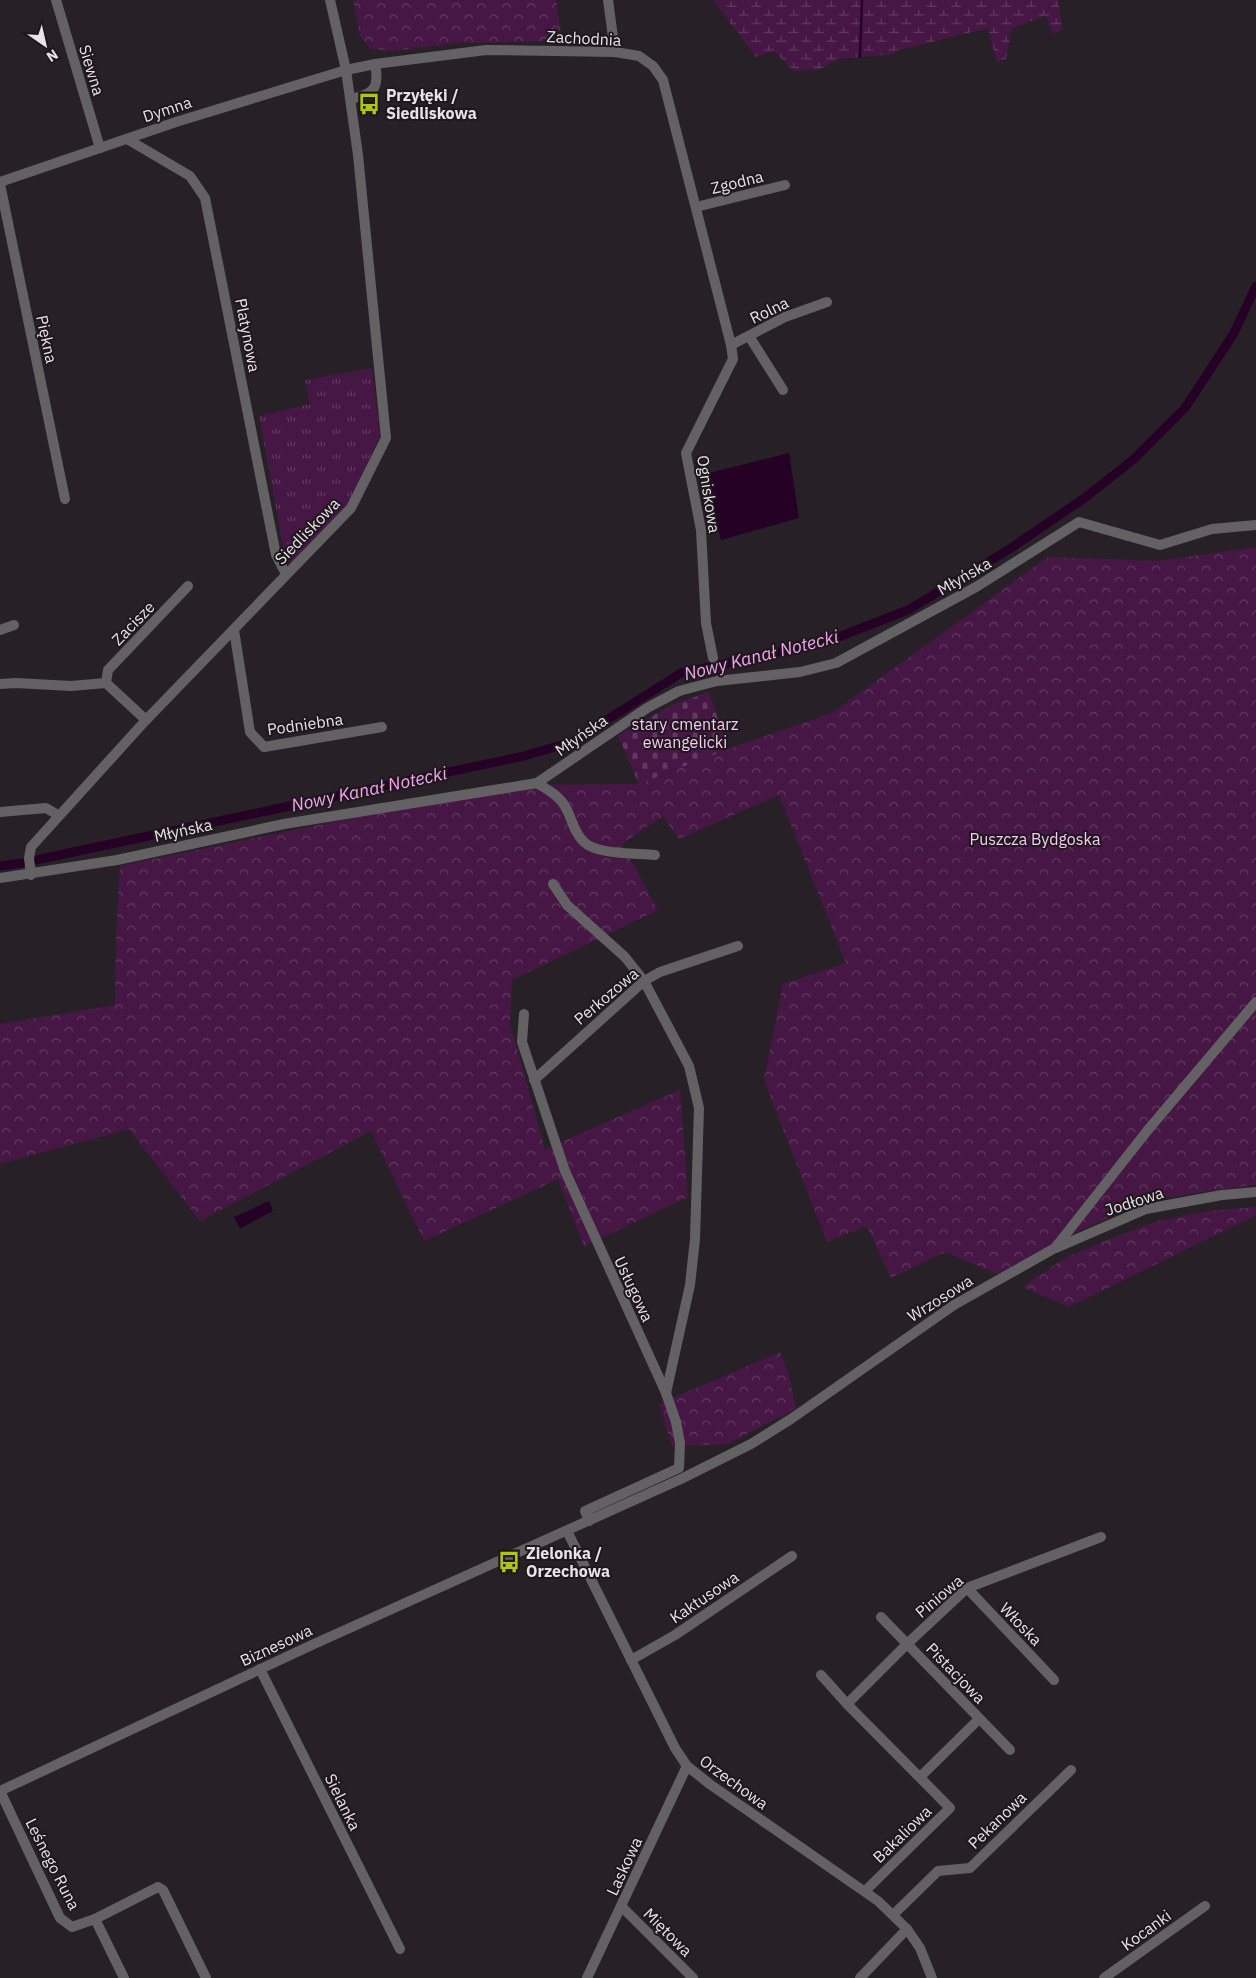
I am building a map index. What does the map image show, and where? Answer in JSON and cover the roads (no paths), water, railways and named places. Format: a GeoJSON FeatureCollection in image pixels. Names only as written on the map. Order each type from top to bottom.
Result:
{"type":"FeatureCollection","features":[{"type":"Feature","properties":{"kind":"street","name":"Siewna"},"geometry":{"type":"LineString","coordinates":[[56,0],[100,148]]}},
{"type":"Feature","properties":{"kind":"street","name":"Siedliskowa"},"geometry":{"type":"LineString","coordinates":[[31,874],[29,858],[31,847],[58,815],[146,720],[351,508],[386,438],[351,99],[330,0]]}},
{"type":"Feature","properties":{"kind":"street"},"geometry":{"type":"LineString","coordinates":[[608,0],[615,52]]}},
{"type":"Feature","properties":{"kind":"street","name":"Zachodnia"},"geometry":{"type":"LineString","coordinates":[[346,70],[375,64],[486,50],[615,52],[639,56],[653,66],[663,80],[730,343]]}},
{"type":"Feature","properties":{"kind":"street"},"geometry":{"type":"LineString","coordinates":[[351,99],[366,95],[374,88],[378,78],[375,64]]}},
{"type":"Feature","properties":{"kind":"street","name":"Dymna"},"geometry":{"type":"LineString","coordinates":[[0,183],[176,122],[346,70]]}},
{"type":"Feature","properties":{"kind":"street","name":"Platynowa"},"geometry":{"type":"LineString","coordinates":[[127,139],[190,176],[205,198],[276,554],[286,574]]}},
{"type":"Feature","properties":{"kind":"street","name":"Piękna"},"geometry":{"type":"LineString","coordinates":[[0,183],[65,499]]}},
{"type":"Feature","properties":{"kind":"street","name":"Zgodna"},"geometry":{"type":"LineString","coordinates":[[696,208],[785,185]]}},
{"type":"Feature","properties":{"kind":"street","name":"Rolna"},"geometry":{"type":"LineString","coordinates":[[730,343],[749,336],[785,316],[827,302]]}},
{"type":"Feature","properties":{"kind":"street"},"geometry":{"type":"LineString","coordinates":[[749,336],[783,390]]}},
{"type":"Feature","properties":{"kind":"street","name":"Ogniskowa"},"geometry":{"type":"LineString","coordinates":[[713,658],[706,623],[701,530],[686,453],[733,359],[730,343]]}},
{"type":"Feature","properties":{"kind":"street","name":"Młyńska"},"geometry":{"type":"LineString","coordinates":[[0,878],[117,860],[284,824],[537,783],[647,708],[679,691],[717,681],[800,672],[836,663],[976,587],[1079,522],[1160,545],[1212,529],[1256,524]]}},
{"type":"Feature","properties":{"kind":"street","name":"Zacisze"},"geometry":{"type":"LineString","coordinates":[[106,683],[108,670],[188,586]]}},
{"type":"Feature","properties":{"kind":"street"},"geometry":{"type":"LineString","coordinates":[[0,630],[14,625]]}},
{"type":"Feature","properties":{"kind":"street","name":"Podniebna"},"geometry":{"type":"LineString","coordinates":[[234,630],[250,732],[264,747],[382,727]]}},
{"type":"Feature","properties":{"kind":"street"},"geometry":{"type":"LineString","coordinates":[[0,684],[71,686],[106,683],[146,720]]}},
{"type":"Feature","properties":{"kind":"street"},"geometry":{"type":"LineString","coordinates":[[537,783],[554,793],[566,807],[584,843],[601,850],[655,855]]}},
{"type":"Feature","properties":{"kind":"street"},"geometry":{"type":"LineString","coordinates":[[0,812],[46,808],[58,815]]}},
{"type":"Feature","properties":{"kind":"street"},"geometry":{"type":"LineString","coordinates":[[553,884],[567,905],[624,957],[644,981],[689,1066],[699,1108],[695,1239],[690,1285],[666,1393]]}},
{"type":"Feature","properties":{"kind":"street","name":"Perkozowa"},"geometry":{"type":"LineString","coordinates":[[534,1080],[644,981],[660,972],[738,946]]}},
{"type":"Feature","properties":{"kind":"street","name":"Wrzosowa"},"geometry":{"type":"LineString","coordinates":[[566,1531],[681,1480],[751,1444],[791,1419],[954,1305],[1055,1248],[1147,1131],[1256,1002]]}},
{"type":"Feature","properties":{"kind":"street","name":"Usługowa"},"geometry":{"type":"LineString","coordinates":[[524,1014],[522,1042],[565,1170],[666,1393],[676,1422],[680,1443],[679,1468],[585,1511],[589,1521]]}},
{"type":"Feature","properties":{"kind":"street","name":"Jodłowa"},"geometry":{"type":"LineString","coordinates":[[1055,1248],[1146,1209],[1222,1195],[1256,1192]]}},
{"type":"Feature","properties":{"kind":"street","name":"Orzechowa"},"geometry":{"type":"LineString","coordinates":[[566,1531],[675,1748],[687,1766],[710,1785],[865,1890],[907,1929],[920,1948],[932,1978]]}},
{"type":"Feature","properties":{"kind":"street","name":"Biznesowa"},"geometry":{"type":"LineString","coordinates":[[0,1791],[260,1669],[566,1531]]}},
{"type":"Feature","properties":{"kind":"street","name":"Piniowa"},"geometry":{"type":"LineString","coordinates":[[847,1704],[966,1588],[1101,1537]]}},
{"type":"Feature","properties":{"kind":"street","name":"Kaktusowa"},"geometry":{"type":"LineString","coordinates":[[631,1660],[675,1635],[792,1556]]}},
{"type":"Feature","properties":{"kind":"street","name":"Włoska"},"geometry":{"type":"LineString","coordinates":[[966,1588],[1054,1680]]}},
{"type":"Feature","properties":{"kind":"street","name":"Pistacjowa"},"geometry":{"type":"LineString","coordinates":[[881,1617],[1010,1750]]}},
{"type":"Feature","properties":{"kind":"street","name":"Sielanka"},"geometry":{"type":"LineString","coordinates":[[260,1669],[400,1949]]}},
{"type":"Feature","properties":{"kind":"street","name":"Bakaliowa"},"geometry":{"type":"LineString","coordinates":[[822,1675],[847,1704],[950,1808],[865,1890]]}},
{"type":"Feature","properties":{"kind":"street","name":"Bakaliowa"},"geometry":{"type":"LineString","coordinates":[[920,1777],[979,1718]]}},
{"type":"Feature","properties":{"kind":"street","name":"Laskowa"},"geometry":{"type":"LineString","coordinates":[[587,1978],[687,1766]]}},
{"type":"Feature","properties":{"kind":"street","name":"Pekanowa"},"geometry":{"type":"LineString","coordinates":[[893,1915],[938,1871],[970,1868],[1071,1770]]}},
{"type":"Feature","properties":{"kind":"street","name":"Leśnego Runa"},"geometry":{"type":"LineString","coordinates":[[0,1791],[60,1918],[72,1927],[95,1920],[158,1887],[163,1890],[206,1978]]}},
{"type":"Feature","properties":{"kind":"street","name":"Miętowa"},"geometry":{"type":"LineString","coordinates":[[622,1906],[693,1978]]}},
{"type":"Feature","properties":{"kind":"street","name":"Kocanki"},"geometry":{"type":"LineString","coordinates":[[1104,1978],[1205,1906]]}},
{"type":"Feature","properties":{"kind":"street","name":"Leśnego Runa"},"geometry":{"type":"LineString","coordinates":[[95,1920],[124,1978]]}},
{"type":"Feature","properties":{"kind":"street"},"geometry":{"type":"LineString","coordinates":[[860,1978],[907,1929]]}},
{"type":"Feature","properties":{"kind":"waterway"},"geometry":{"type":"LineString","coordinates":[[860,57],[862,0]]}},
{"type":"Feature","properties":{"kind":"waterway","name":"Nowy Kanał Notecki"},"geometry":{"type":"LineString","coordinates":[[36,860],[524,756],[572,742],[681,673],[823,643],[908,610],[1008,550],[1086,497],[1134,459],[1185,408],[1234,333],[1256,286]]}},
{"type":"Feature","properties":{"kind":"waterway","name":"Nowy Kanał Notecki"},"geometry":{"type":"LineString","coordinates":[[0,866],[22,863]]}},
{"type":"Feature","properties":{"kind":"place","name":"Przyłęki / Siedliskowa"},"geometry":{"type":"Point","coordinates":[369,104]}},
{"type":"Feature","properties":{"kind":"place","name":"Zielonka / Orzechowa"},"geometry":{"type":"Point","coordinates":[509,1562]}},
{"type":"Feature","properties":{"kind":"park label","name":"stary cmentarz ewangelicki"},"geometry":{"type":"Point","coordinates":[685,733]}},
{"type":"Feature","properties":{"kind":"park label","name":"Puszcza Bydgoska"},"geometry":{"type":"Point","coordinates":[1035,839]}}]}
